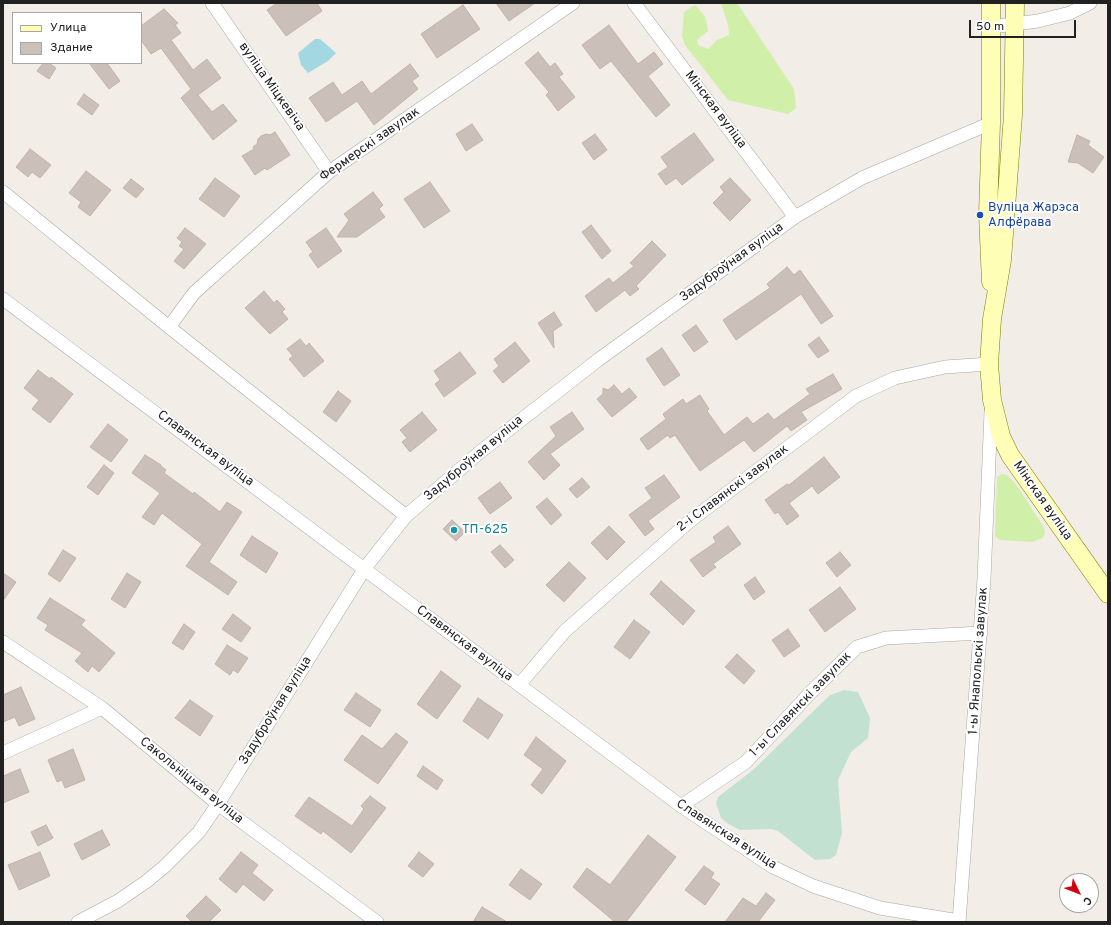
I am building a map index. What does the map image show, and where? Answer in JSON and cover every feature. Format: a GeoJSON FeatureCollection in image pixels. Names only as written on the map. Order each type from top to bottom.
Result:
{"type":"FeatureCollection","features":[{"type":"Feature","properties":{"kind":"main road"},"geometry":{"type":"LineString","coordinates":[[991,3],[991,123],[988,214],[992,319]]}},
{"type":"Feature","properties":{"kind":"main road"},"geometry":{"type":"LineString","coordinates":[[992,319],[1002,260],[1013,114],[1016,25],[1015,3]]}},
{"type":"Feature","properties":{"kind":"main road"},"geometry":{"type":"LineString","coordinates":[[991,123],[1013,114]]}},
{"type":"Feature","properties":{"kind":"main road","name":"Мінская вуліца"},"geometry":{"type":"LineString","coordinates":[[992,319],[989,364],[992,400],[1001,436],[1010,455],[1108,594]]}},
{"type":"Feature","properties":{"kind":"street","name":"вуліца Міцкевіча"},"geometry":{"type":"LineString","coordinates":[[212,3],[329,172]]}},
{"type":"Feature","properties":{"kind":"street","name":"Фермерскі завулак"},"geometry":{"type":"LineString","coordinates":[[169,327],[194,293],[329,172],[573,3]]}},
{"type":"Feature","properties":{"kind":"street","name":"Мінская вуліца"},"geometry":{"type":"LineString","coordinates":[[634,3],[796,217]]}},
{"type":"Feature","properties":{"kind":"street"},"geometry":{"type":"LineString","coordinates":[[991,27],[1016,25],[1070,13],[1090,3]]}},
{"type":"Feature","properties":{"kind":"street","name":"Задуброўная вуліца"},"geometry":{"type":"LineString","coordinates":[[78,922],[118,901],[147,881],[165,866],[199,832],[365,568],[406,516],[480,452],[598,360],[796,217],[862,178],[991,123]]}},
{"type":"Feature","properties":{"kind":"street"},"geometry":{"type":"LineString","coordinates":[[3,192],[169,327],[406,516]]}},
{"type":"Feature","properties":{"kind":"street","name":"Славянская вуліца"},"geometry":{"type":"LineString","coordinates":[[3,299],[365,568],[680,806],[773,867],[813,886],[880,908],[959,921]]}},
{"type":"Feature","properties":{"kind":"street","name":"2-і Славянскі завулак"},"geometry":{"type":"LineString","coordinates":[[519,685],[565,631],[691,520],[856,396],[895,378],[945,367],[989,364]]}},
{"type":"Feature","properties":{"kind":"street","name":"1-ы Янапольскі завулак"},"geometry":{"type":"LineString","coordinates":[[959,921],[981,633],[992,400]]}},
{"type":"Feature","properties":{"kind":"street","name":"1-ы Славянскі завулак"},"geometry":{"type":"LineString","coordinates":[[680,806],[746,762],[812,691],[857,647],[886,638],[981,633]]}},
{"type":"Feature","properties":{"kind":"street","name":"Сакольніцкая вуліца"},"geometry":{"type":"LineString","coordinates":[[3,642],[102,708],[218,804],[378,922]]}},
{"type":"Feature","properties":{"kind":"street"},"geometry":{"type":"LineString","coordinates":[[3,752],[102,708]]}},
{"type":"Feature","properties":{"kind":"green space"},"geometry":{"type":"Polygon","coordinates":[[[721,3],[737,3],[794,89],[796,108],[788,114],[728,100],[685,45],[682,36],[684,12],[695,5],[705,16],[708,31],[697,40],[698,45],[708,49],[717,40],[729,35],[728,25],[721,3]]]}},
{"type":"Feature","properties":{"kind":"green space"},"geometry":{"type":"Polygon","coordinates":[[[1002,474],[1007,475],[1015,483],[1043,526],[1045,532],[1043,538],[1032,542],[1000,540],[995,536],[997,477],[1002,474]]]}},
{"type":"Feature","properties":{"kind":"green space"},"geometry":{"type":"Polygon","coordinates":[[[844,690],[858,692],[870,718],[868,738],[851,752],[838,780],[842,833],[836,855],[830,859],[815,860],[778,831],[771,829],[740,830],[721,818],[716,803],[718,797],[753,770],[830,695],[844,690]]]}},
{"type":"Feature","properties":{"kind":"water"},"geometry":{"type":"Polygon","coordinates":[[[315,39],[320,39],[336,53],[328,61],[308,73],[301,65],[298,53],[315,39]]]}},
{"type":"Feature","properties":{"kind":"building"},"geometry":{"type":"Polygon","coordinates":[[[277,3],[317,3],[322,11],[286,36],[267,10],[277,3]]]}},
{"type":"Feature","properties":{"kind":"building"},"geometry":{"type":"Polygon","coordinates":[[[496,3],[535,3],[509,21],[496,3]]]}},
{"type":"Feature","properties":{"kind":"building"},"geometry":{"type":"Polygon","coordinates":[[[463,5],[480,29],[437,58],[421,34],[463,5]]]}},
{"type":"Feature","properties":{"kind":"building"},"geometry":{"type":"Polygon","coordinates":[[[164,9],[178,23],[175,25],[181,33],[171,40],[193,70],[207,59],[221,78],[198,95],[212,112],[223,104],[237,121],[213,140],[181,98],[191,89],[161,48],[151,54],[142,41],[142,25],[164,9]]]}},
{"type":"Feature","properties":{"kind":"building"},"geometry":{"type":"Polygon","coordinates":[[[609,25],[638,64],[654,52],[663,64],[648,76],[670,105],[656,117],[611,61],[600,69],[582,45],[609,25]]]}},
{"type":"Feature","properties":{"kind":"building"},"geometry":{"type":"Polygon","coordinates":[[[538,52],[550,67],[555,63],[563,74],[559,77],[575,97],[558,111],[546,95],[549,92],[525,63],[538,52]]]}},
{"type":"Feature","properties":{"kind":"building"},"geometry":{"type":"Polygon","coordinates":[[[42,64],[50,64],[56,68],[49,79],[37,71],[42,64]]]}},
{"type":"Feature","properties":{"kind":"building"},"geometry":{"type":"Polygon","coordinates":[[[90,64],[108,64],[120,81],[109,89],[90,64]]]}},
{"type":"Feature","properties":{"kind":"building"},"geometry":{"type":"Polygon","coordinates":[[[410,64],[419,76],[412,81],[418,89],[374,125],[357,101],[326,122],[309,98],[333,82],[342,95],[362,81],[371,94],[410,64]]]}},
{"type":"Feature","properties":{"kind":"building"},"geometry":{"type":"Polygon","coordinates":[[[84,94],[99,105],[92,115],[77,104],[84,94]]]}},
{"type":"Feature","properties":{"kind":"building"},"geometry":{"type":"Polygon","coordinates":[[[472,124],[483,140],[466,151],[456,134],[472,124]]]}},
{"type":"Feature","properties":{"kind":"building"},"geometry":{"type":"Polygon","coordinates":[[[275,132],[290,155],[267,170],[265,168],[255,175],[242,156],[254,149],[253,147],[257,144],[258,139],[261,136],[266,134],[270,135],[275,132]]]}},
{"type":"Feature","properties":{"kind":"building"},"geometry":{"type":"Polygon","coordinates":[[[694,133],[714,160],[682,185],[676,178],[666,185],[658,174],[668,167],[661,157],[694,133]]]}},
{"type":"Feature","properties":{"kind":"building"},"geometry":{"type":"Polygon","coordinates":[[[595,134],[607,150],[594,160],[582,143],[595,134]]]}},
{"type":"Feature","properties":{"kind":"building"},"geometry":{"type":"Polygon","coordinates":[[[1077,135],[1090,141],[1088,145],[1104,157],[1093,173],[1078,163],[1068,162],[1077,135]]]}},
{"type":"Feature","properties":{"kind":"building"},"geometry":{"type":"Polygon","coordinates":[[[30,149],[51,165],[40,178],[32,172],[28,177],[16,167],[30,149]]]}},
{"type":"Feature","properties":{"kind":"building"},"geometry":{"type":"Polygon","coordinates":[[[86,171],[111,190],[90,216],[78,207],[81,202],[69,193],[86,171]]]}},
{"type":"Feature","properties":{"kind":"building"},"geometry":{"type":"Polygon","coordinates":[[[215,178],[240,196],[224,217],[199,199],[215,178]]]}},
{"type":"Feature","properties":{"kind":"building"},"geometry":{"type":"Polygon","coordinates":[[[730,178],[751,200],[730,221],[713,203],[724,192],[720,187],[730,178]]]}},
{"type":"Feature","properties":{"kind":"building"},"geometry":{"type":"Polygon","coordinates":[[[131,179],[144,189],[136,198],[123,188],[131,179]]]}},
{"type":"Feature","properties":{"kind":"building"},"geometry":{"type":"Polygon","coordinates":[[[430,182],[450,211],[424,228],[404,199],[430,182]]]}},
{"type":"Feature","properties":{"kind":"building"},"geometry":{"type":"Polygon","coordinates":[[[373,192],[383,205],[379,209],[385,217],[357,237],[337,237],[349,220],[344,214],[373,192]]]}},
{"type":"Feature","properties":{"kind":"building"},"geometry":{"type":"Polygon","coordinates":[[[591,225],[611,251],[602,259],[582,232],[591,225]]]}},
{"type":"Feature","properties":{"kind":"building"},"geometry":{"type":"Polygon","coordinates":[[[185,228],[206,244],[184,269],[174,261],[184,249],[179,246],[182,242],[177,238],[185,228]]]}},
{"type":"Feature","properties":{"kind":"building"},"geometry":{"type":"Polygon","coordinates":[[[326,228],[342,251],[318,268],[309,255],[313,252],[306,242],[326,228]]]}},
{"type":"Feature","properties":{"kind":"building"},"geometry":{"type":"Polygon","coordinates":[[[652,241],[666,255],[636,286],[639,289],[630,296],[625,290],[596,312],[585,296],[609,278],[613,283],[634,266],[630,263],[652,241]]]}},
{"type":"Feature","properties":{"kind":"building"},"geometry":{"type":"Polygon","coordinates":[[[787,267],[794,275],[800,270],[833,316],[821,324],[801,294],[736,340],[723,320],[770,288],[767,284],[787,267]]]}},
{"type":"Feature","properties":{"kind":"building"},"geometry":{"type":"Polygon","coordinates":[[[264,291],[274,303],[277,300],[285,309],[282,312],[288,319],[270,334],[245,308],[264,291]]]}},
{"type":"Feature","properties":{"kind":"building"},"geometry":{"type":"Polygon","coordinates":[[[554,312],[562,325],[553,331],[554,348],[538,323],[554,312]]]}},
{"type":"Feature","properties":{"kind":"building"},"geometry":{"type":"Polygon","coordinates":[[[696,325],[708,342],[694,352],[682,335],[696,325]]]}},
{"type":"Feature","properties":{"kind":"building"},"geometry":{"type":"Polygon","coordinates":[[[819,337],[829,351],[818,358],[808,345],[819,337]]]}},
{"type":"Feature","properties":{"kind":"building"},"geometry":{"type":"Polygon","coordinates":[[[300,339],[306,346],[309,343],[324,361],[304,377],[289,359],[293,356],[287,349],[300,339]]]}},
{"type":"Feature","properties":{"kind":"building"},"geometry":{"type":"Polygon","coordinates":[[[515,342],[530,361],[503,383],[493,371],[499,366],[494,359],[515,342]]]}},
{"type":"Feature","properties":{"kind":"building"},"geometry":{"type":"Polygon","coordinates":[[[662,348],[680,375],[664,386],[646,359],[662,348]]]}},
{"type":"Feature","properties":{"kind":"building"},"geometry":{"type":"Polygon","coordinates":[[[460,352],[476,373],[444,397],[435,384],[440,380],[434,371],[460,352]]]}},
{"type":"Feature","properties":{"kind":"building"},"geometry":{"type":"Polygon","coordinates":[[[38,370],[50,379],[51,377],[73,394],[50,423],[32,409],[39,400],[24,388],[38,370]]]}},
{"type":"Feature","properties":{"kind":"building"},"geometry":{"type":"Polygon","coordinates":[[[833,374],[842,389],[801,412],[807,420],[791,431],[787,426],[754,452],[744,440],[700,471],[675,435],[670,438],[668,435],[648,450],[640,439],[666,419],[663,414],[683,399],[686,404],[700,395],[709,409],[707,411],[724,435],[747,417],[753,424],[768,413],[774,420],[810,394],[806,389],[833,374]]]}},
{"type":"Feature","properties":{"kind":"building"},"geometry":{"type":"Polygon","coordinates":[[[614,385],[622,394],[629,388],[637,397],[612,417],[597,399],[603,394],[603,388],[608,390],[614,385]]]}},
{"type":"Feature","properties":{"kind":"building"},"geometry":{"type":"Polygon","coordinates":[[[338,391],[351,401],[336,422],[323,412],[338,391]]]}},
{"type":"Feature","properties":{"kind":"building"},"geometry":{"type":"Polygon","coordinates":[[[422,412],[437,430],[410,452],[402,442],[407,438],[400,430],[422,412]]]}},
{"type":"Feature","properties":{"kind":"building"},"geometry":{"type":"Polygon","coordinates":[[[572,412],[584,429],[550,454],[560,465],[544,480],[528,462],[556,436],[550,427],[572,412]]]}},
{"type":"Feature","properties":{"kind":"building"},"geometry":{"type":"Polygon","coordinates":[[[108,424],[128,440],[111,462],[90,447],[108,424]]]}},
{"type":"Feature","properties":{"kind":"building"},"geometry":{"type":"Polygon","coordinates":[[[145,455],[161,465],[166,470],[164,473],[193,494],[194,492],[220,512],[227,502],[242,512],[209,562],[237,582],[228,595],[186,566],[202,544],[162,513],[154,525],[142,517],[160,493],[132,473],[145,455]]]}},
{"type":"Feature","properties":{"kind":"building"},"geometry":{"type":"Polygon","coordinates":[[[824,457],[840,477],[818,494],[812,486],[789,503],[799,516],[787,525],[778,512],[775,514],[765,500],[787,484],[789,485],[824,457]]]}},
{"type":"Feature","properties":{"kind":"building"},"geometry":{"type":"Polygon","coordinates":[[[104,465],[114,473],[98,495],[87,487],[104,465]]]}},
{"type":"Feature","properties":{"kind":"building"},"geometry":{"type":"Polygon","coordinates":[[[664,475],[680,497],[648,521],[654,529],[645,536],[629,515],[652,498],[645,488],[664,475]]]}},
{"type":"Feature","properties":{"kind":"building"},"geometry":{"type":"Polygon","coordinates":[[[582,478],[590,487],[577,498],[569,489],[582,478]]]}},
{"type":"Feature","properties":{"kind":"building"},"geometry":{"type":"Polygon","coordinates":[[[500,482],[512,498],[490,514],[478,498],[500,482]]]}},
{"type":"Feature","properties":{"kind":"building"},"geometry":{"type":"Polygon","coordinates":[[[547,498],[562,515],[551,525],[536,507],[547,498]]]}},
{"type":"Feature","properties":{"kind":"building","name":"ТП-625"},"geometry":{"type":"Polygon","coordinates":[[[452,520],[465,532],[456,541],[443,529],[452,520]]]}},
{"type":"Feature","properties":{"kind":"building"},"geometry":{"type":"Polygon","coordinates":[[[609,526],[625,542],[607,560],[591,543],[609,526]]]}},
{"type":"Feature","properties":{"kind":"building"},"geometry":{"type":"Polygon","coordinates":[[[728,526],[741,544],[713,564],[716,567],[703,577],[690,560],[716,542],[713,537],[728,526]]]}},
{"type":"Feature","properties":{"kind":"building"},"geometry":{"type":"Polygon","coordinates":[[[252,536],[278,553],[266,573],[240,555],[252,536]]]}},
{"type":"Feature","properties":{"kind":"building"},"geometry":{"type":"Polygon","coordinates":[[[500,545],[514,560],[505,568],[491,552],[500,545]]]}},
{"type":"Feature","properties":{"kind":"building"},"geometry":{"type":"Polygon","coordinates":[[[63,550],[76,558],[60,582],[48,574],[63,550]]]}},
{"type":"Feature","properties":{"kind":"building"},"geometry":{"type":"Polygon","coordinates":[[[840,552],[851,565],[837,577],[826,563],[840,552]]]}},
{"type":"Feature","properties":{"kind":"building"},"geometry":{"type":"Polygon","coordinates":[[[569,562],[586,578],[564,602],[546,585],[569,562]]]}},
{"type":"Feature","properties":{"kind":"building"},"geometry":{"type":"Polygon","coordinates":[[[3,573],[16,582],[3,601],[3,573]]]}},
{"type":"Feature","properties":{"kind":"building"},"geometry":{"type":"Polygon","coordinates":[[[127,573],[141,582],[125,608],[111,599],[127,573]]]}},
{"type":"Feature","properties":{"kind":"building"},"geometry":{"type":"Polygon","coordinates":[[[755,577],[765,592],[754,600],[744,585],[755,577]]]}},
{"type":"Feature","properties":{"kind":"building"},"geometry":{"type":"Polygon","coordinates":[[[661,581],[695,611],[683,625],[650,594],[661,581]]]}},
{"type":"Feature","properties":{"kind":"building"},"geometry":{"type":"Polygon","coordinates":[[[840,587],[856,609],[825,632],[809,610],[840,587]]]}},
{"type":"Feature","properties":{"kind":"building"},"geometry":{"type":"Polygon","coordinates":[[[50,598],[85,620],[81,625],[115,653],[99,672],[92,666],[88,672],[75,661],[82,653],[45,630],[48,625],[37,618],[50,598]]]}},
{"type":"Feature","properties":{"kind":"building"},"geometry":{"type":"Polygon","coordinates":[[[233,614],[251,628],[241,642],[222,629],[233,614]]]}},
{"type":"Feature","properties":{"kind":"building"},"geometry":{"type":"Polygon","coordinates":[[[634,620],[650,632],[630,659],[614,647],[634,620]]]}},
{"type":"Feature","properties":{"kind":"building"},"geometry":{"type":"Polygon","coordinates":[[[184,624],[195,632],[183,650],[172,643],[184,624]]]}},
{"type":"Feature","properties":{"kind":"building"},"geometry":{"type":"Polygon","coordinates":[[[788,629],[800,646],[784,657],[772,640],[788,629]]]}},
{"type":"Feature","properties":{"kind":"building"},"geometry":{"type":"Polygon","coordinates":[[[227,645],[248,658],[238,673],[233,670],[230,675],[215,664],[227,645]]]}},
{"type":"Feature","properties":{"kind":"building"},"geometry":{"type":"Polygon","coordinates":[[[737,654],[755,671],[744,684],[725,667],[737,654]]]}},
{"type":"Feature","properties":{"kind":"building"},"geometry":{"type":"Polygon","coordinates":[[[441,671],[461,686],[437,719],[417,704],[441,671]]]}},
{"type":"Feature","properties":{"kind":"building"},"geometry":{"type":"Polygon","coordinates":[[[21,687],[35,719],[19,726],[15,717],[3,722],[3,695],[21,687]]]}},
{"type":"Feature","properties":{"kind":"building"},"geometry":{"type":"Polygon","coordinates":[[[356,693],[381,710],[370,727],[344,710],[356,693]]]}},
{"type":"Feature","properties":{"kind":"building"},"geometry":{"type":"Polygon","coordinates":[[[478,698],[503,715],[488,739],[463,721],[478,698]]]}},
{"type":"Feature","properties":{"kind":"building"},"geometry":{"type":"Polygon","coordinates":[[[190,700],[213,716],[200,736],[175,718],[190,700]]]}},
{"type":"Feature","properties":{"kind":"building"},"geometry":{"type":"Polygon","coordinates":[[[396,733],[408,742],[378,784],[344,760],[362,735],[382,749],[396,733]]]}},
{"type":"Feature","properties":{"kind":"building"},"geometry":{"type":"Polygon","coordinates":[[[536,737],[566,761],[542,794],[531,785],[543,769],[524,755],[536,737]]]}},
{"type":"Feature","properties":{"kind":"building"},"geometry":{"type":"Polygon","coordinates":[[[73,749],[85,780],[65,788],[62,780],[57,782],[48,760],[73,749]]]}},
{"type":"Feature","properties":{"kind":"building"},"geometry":{"type":"Polygon","coordinates":[[[423,766],[443,780],[437,790],[417,776],[423,766]]]}},
{"type":"Feature","properties":{"kind":"building"},"geometry":{"type":"Polygon","coordinates":[[[20,769],[29,792],[3,803],[3,776],[20,769]]]}},
{"type":"Feature","properties":{"kind":"building"},"geometry":{"type":"Polygon","coordinates":[[[370,796],[386,808],[351,853],[323,831],[321,834],[295,816],[309,797],[352,826],[364,809],[361,806],[370,796]]]}},
{"type":"Feature","properties":{"kind":"building"},"geometry":{"type":"Polygon","coordinates":[[[46,825],[53,838],[38,846],[31,832],[46,825]]]}},
{"type":"Feature","properties":{"kind":"building"},"geometry":{"type":"Polygon","coordinates":[[[102,830],[110,845],[82,860],[74,844],[102,830]]]}},
{"type":"Feature","properties":{"kind":"building"},"geometry":{"type":"Polygon","coordinates":[[[648,835],[676,857],[626,922],[615,922],[573,887],[587,868],[610,885],[648,835]]]}},
{"type":"Feature","properties":{"kind":"building"},"geometry":{"type":"Polygon","coordinates":[[[40,852],[50,876],[19,890],[8,865],[40,852]]]}},
{"type":"Feature","properties":{"kind":"building"},"geometry":{"type":"Polygon","coordinates":[[[241,852],[258,865],[252,873],[273,890],[264,901],[243,884],[236,893],[219,879],[241,852]]]}},
{"type":"Feature","properties":{"kind":"building"},"geometry":{"type":"Polygon","coordinates":[[[419,852],[434,864],[423,877],[408,866],[419,852]]]}},
{"type":"Feature","properties":{"kind":"building"},"geometry":{"type":"Polygon","coordinates":[[[704,866],[714,873],[711,878],[720,884],[705,905],[685,890],[704,866]]]}},
{"type":"Feature","properties":{"kind":"building"},"geometry":{"type":"Polygon","coordinates":[[[521,869],[542,884],[530,900],[509,885],[521,869]]]}},
{"type":"Feature","properties":{"kind":"building"},"geometry":{"type":"Polygon","coordinates":[[[766,893],[775,900],[758,922],[725,922],[743,898],[756,906],[766,893]]]}},
{"type":"Feature","properties":{"kind":"building"},"geometry":{"type":"Polygon","coordinates":[[[206,896],[221,910],[209,922],[192,922],[186,916],[206,896]]]}},
{"type":"Feature","properties":{"kind":"building"},"geometry":{"type":"Polygon","coordinates":[[[482,907],[507,922],[473,922],[482,907]]]}},
{"type":"Feature","properties":{"kind":"place","name":"Вуліца Жарэса Алфёрава"},"geometry":{"type":"Point","coordinates":[980,215]}},
{"type":"Feature","properties":{"kind":"place","name":"ТП-625"},"geometry":{"type":"Point","coordinates":[454,530]}}]}
